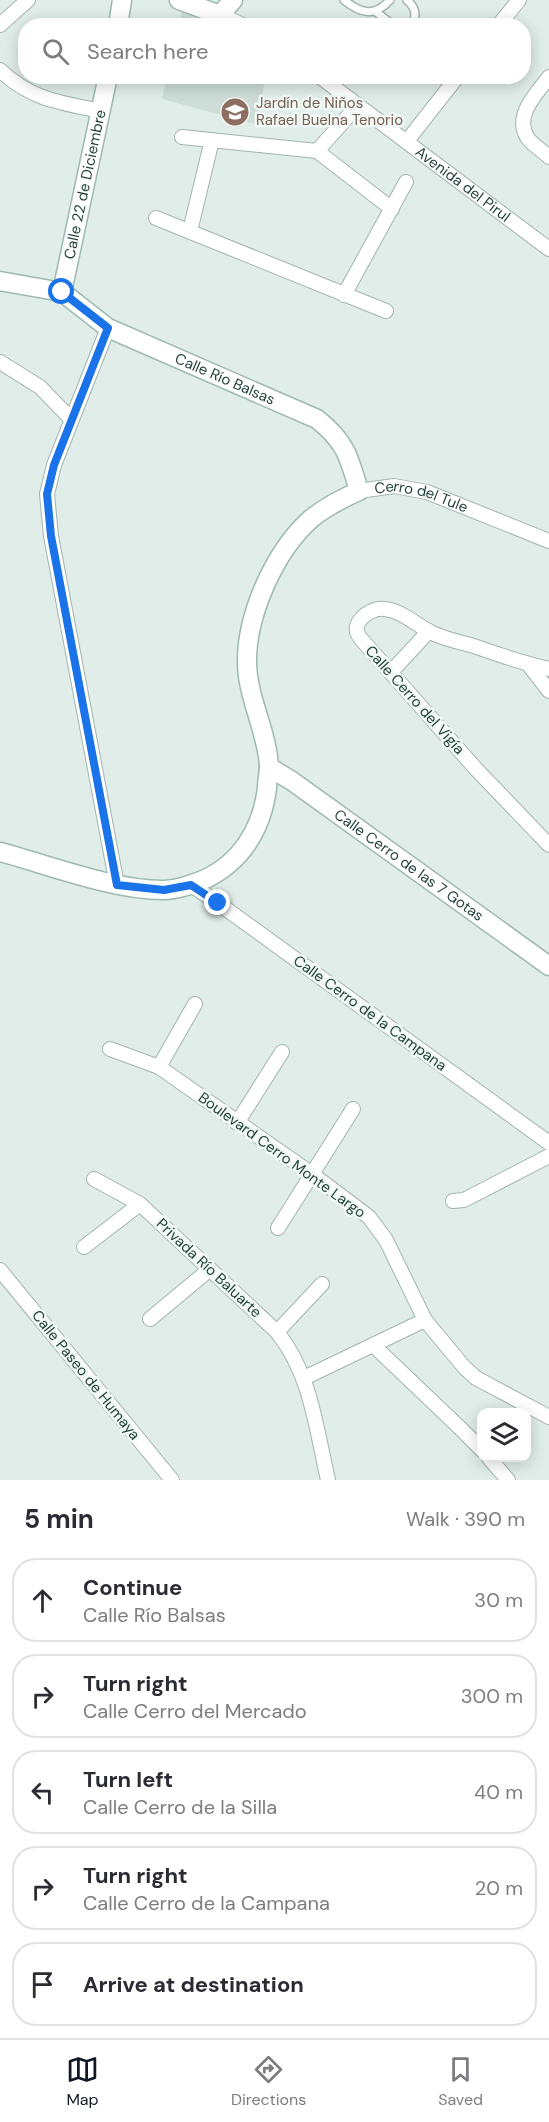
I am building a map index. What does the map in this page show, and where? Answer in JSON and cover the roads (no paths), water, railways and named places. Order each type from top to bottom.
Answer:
[{"type":"street","points":[[0,25],[28,0]]},
{"type":"street","points":[[119,18],[122,0]]},
{"type":"street","points":[[179,0],[227,18]]},
{"type":"street","points":[[220,15],[233,0]]},
{"type":"street","points":[[504,18],[519,0]]},
{"type":"street","points":[[0,70],[18,84]]},
{"type":"street","points":[[549,78],[526,107],[524,117],[527,137],[549,157]]},
{"type":"street","points":[[18,84],[30,93],[47,100],[101,111]]},
{"type":"street","name":"Calle 22 de Diciembre","points":[[62,292],[106,84]]},
{"type":"street","name":"Avenida del Pirul","points":[[330,84],[549,249]]},
{"type":"street","points":[[407,141],[452,84]]},
{"type":"street","points":[[317,151],[358,105]]},
{"type":"street","points":[[182,137],[317,151],[392,209]]},
{"type":"street","points":[[190,231],[212,140]]},
{"type":"street","points":[[344,295],[406,182]]},
{"type":"street","points":[[156,218],[386,312]]},
{"type":"street","points":[[0,281],[62,292]]},
{"type":"street","name":"Calle Río Balsas","points":[[62,292],[108,328],[317,419],[333,432],[348,453],[359,491]]},
{"type":"street","points":[[108,328],[54,465],[47,494],[51,536],[117,885]]},
{"type":"street","points":[[0,362],[40,387],[71,419]]},
{"type":"street","name":"Cerro del Tule","points":[[0,852],[117,885],[164,890],[191,885],[212,876],[229,864],[252,838],[264,808],[269,767],[266,746],[254,707],[247,665],[249,630],[262,591],[287,548],[311,519],[337,501],[359,491],[394,486],[427,492],[549,541]]},
{"type":"street","name":"Calle Cerro del Vigía","points":[[549,669],[429,631],[413,620],[384,608],[364,615],[358,624],[357,631],[362,640],[476,769],[549,845]]},
{"type":"street","points":[[391,672],[429,631]]},
{"type":"street","points":[[528,664],[549,691]]},
{"type":"street","name":"Calle Cerro de las 7 Gotas","points":[[269,767],[292,781],[549,966]]},
{"type":"street","name":"Calle Cerro de la Campana","points":[[191,885],[549,1143]]},
{"type":"street","points":[[159,1067],[195,1004]]},
{"type":"street","name":"Boulevard Cerro Monte Largo","points":[[110,1048],[159,1067],[312,1174],[369,1218],[380,1229],[425,1320],[464,1367],[476,1378],[549,1417]]},
{"type":"street","points":[[237,1123],[282,1052]]},
{"type":"street","points":[[278,1228],[352,1109]]},
{"type":"street","points":[[453,1201],[464,1200],[549,1156]]},
{"type":"street","name":"Privada Río Baluarte","points":[[94,1179],[140,1204],[284,1341],[304,1378],[328,1480]]},
{"type":"street","points":[[84,1246],[140,1204]]},
{"type":"street","points":[[150,1319],[210,1269]]},
{"type":"street","name":"Calle Paseo de Humaya","points":[[0,1270],[172,1480]]},
{"type":"street","points":[[277,1332],[322,1284]]},
{"type":"street","points":[[304,1378],[425,1320]]},
{"type":"street","points":[[373,1345],[477,1445]]},
{"type":"street","points":[[492,1462],[508,1480]]},
{"type":"lane","points":[[344,0],[365,12],[383,8],[390,0]]},
{"type":"lane","points":[[407,0],[416,13],[414,18]]},
{"type":"lane","points":[[375,11],[384,18]]},
{"type":"place","name":"Jardín de Niños Rafael Buelna Tenorio","points":[[235,112]]}]
